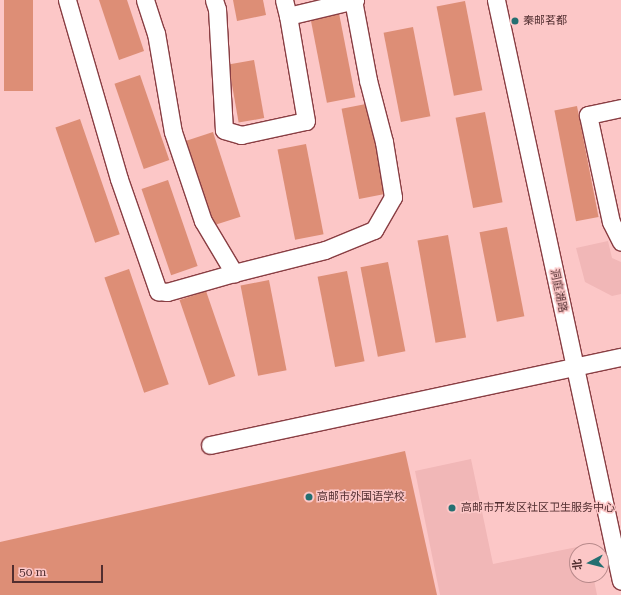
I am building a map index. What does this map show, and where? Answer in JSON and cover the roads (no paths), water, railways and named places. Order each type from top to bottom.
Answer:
[{"type":"street","points":[[67,0],[119,179],[158,291],[167,292],[325,250],[374,230],[393,197],[384,142],[368,80],[354,0],[286,8],[306,122],[241,135],[224,130],[217,9],[214,0]]},
{"type":"street","points":[[145,0],[156,33],[173,132],[203,221],[234,273]]},
{"type":"street","name":"洞庭湖路","points":[[496,0],[621,581]]},
{"type":"street","points":[[621,108],[588,115],[611,222],[621,242]]},
{"type":"street","points":[[210,444],[621,357]]},
{"type":"place","name":"秦邮茗都","points":[[515,21]]},
{"type":"place","name":"高邮市外国语学校","points":[[309,497]]},
{"type":"place","name":"高邮市开发区社区卫生服务中心","points":[[452,508]]}]
